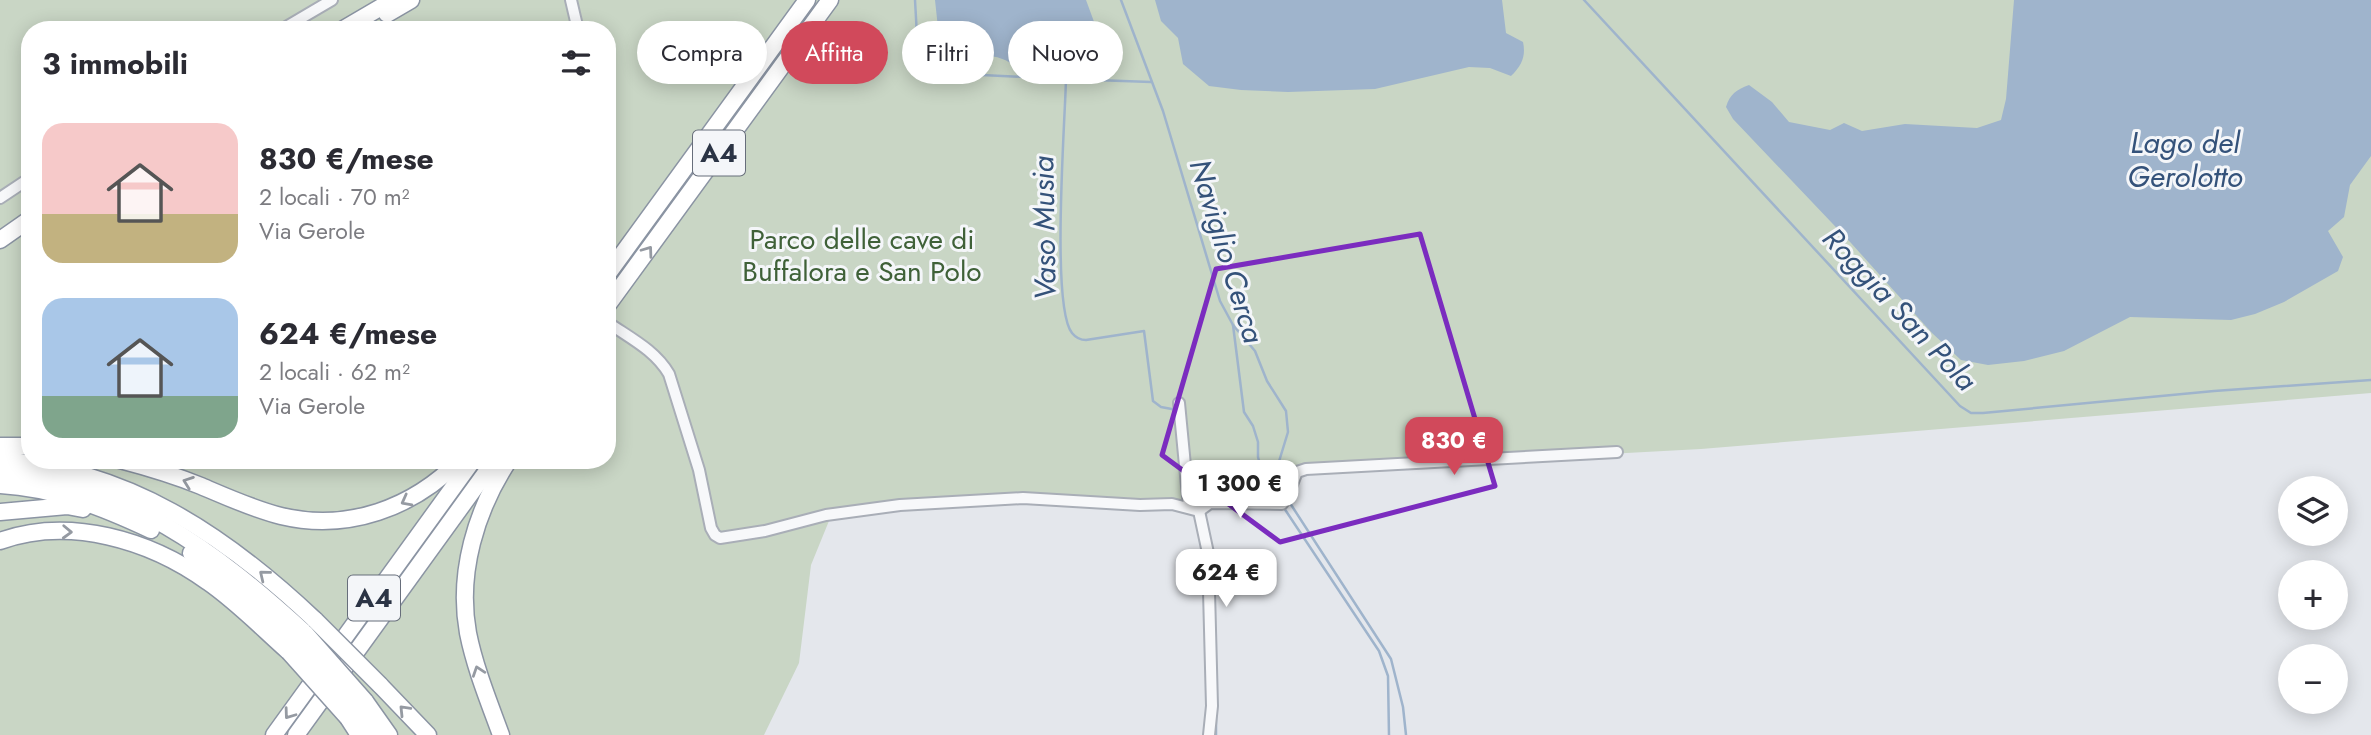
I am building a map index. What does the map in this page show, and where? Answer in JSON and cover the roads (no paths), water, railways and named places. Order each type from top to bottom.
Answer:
[{"type":"highway","points":[[357,21],[393,0]]},
{"type":"highway","points":[[375,21],[411,0]]},
{"type":"highway","name":"A4","points":[[616,263],[807,0]]},
{"type":"highway","name":"A4","points":[[616,294],[830,0]]},
{"type":"highway","points":[[0,240],[21,225]]},
{"type":"highway","points":[[0,252],[21,237]]},
{"type":"highway","points":[[0,446],[21,446]]},
{"type":"highway","points":[[0,460],[21,461]]},
{"type":"highway","points":[[64,469],[103,480],[204,529],[279,586],[301,637],[356,709],[389,735]]},
{"type":"highway","points":[[152,469],[262,510],[282,516],[320,520],[352,519],[393,508],[433,485],[450,469]]},
{"type":"highway","name":"A4","points":[[274,735],[466,469]]},
{"type":"highway","name":"A4","points":[[296,735],[488,469]]},
{"type":"highway","points":[[501,735],[474,659],[468,632],[466,582],[474,533],[485,504],[504,469]]},
{"type":"highway","points":[[0,473],[60,481],[99,495],[157,521],[226,564],[301,637],[374,735]]},
{"type":"highway","points":[[0,485],[66,495],[123,517],[186,550],[301,637]]},
{"type":"highway","points":[[0,512],[67,506],[123,517]]},
{"type":"highway","points":[[0,541],[42,532],[64,531],[117,538],[145,548],[184,566],[380,684],[428,735]]},
{"type":"highway","points":[[356,709],[359,735]]},
{"type":"street","points":[[296,21],[332,0]]},
{"type":"street","points":[[570,0],[576,21]]},
{"type":"street","points":[[0,198],[21,184]]},
{"type":"street","points":[[616,328],[651,352],[669,374],[699,470],[711,528],[715,536],[727,538],[826,515],[900,505],[1023,498],[1140,505],[1172,504],[1194,509],[1210,503],[1273,505],[1282,504],[1297,472],[1306,469],[1617,452]]},
{"type":"street","points":[[1179,403],[1194,509],[1209,553],[1212,706],[1209,735]]},
{"type":"water","points":[[935,0],[1086,0],[1094,21],[1008,21],[1008,62],[994,57],[994,21],[937,21]]},
{"type":"water","points":[[1155,0],[1502,0],[1506,33],[1523,42],[1524,52],[1520,64],[1511,76],[1490,68],[1469,67],[1375,89],[1288,92],[1209,86],[1183,64],[1178,38],[1161,21]]},
{"type":"water","name":"Lago del Gerolotto","points":[[2014,0],[2371,0],[2371,156],[2350,185],[2344,217],[2328,231],[2343,257],[2338,271],[2284,302],[2231,320],[2130,317],[2064,351],[2024,361],[1988,365],[1961,360],[1932,333],[1733,119],[1726,107],[1734,93],[1749,85],[1772,102],[1789,122],[1830,130],[1844,123],[1862,131],[1905,124],[1977,128],[2001,120],[2006,99]]},
{"type":"waterway","name":"Vaso Musia","points":[[915,0],[919,72],[1066,79],[1061,253],[1066,316],[1072,333],[1082,340],[1144,331],[1153,401],[1161,407],[1177,410]]},
{"type":"waterway","name":"Naviglio Cerca","points":[[1121,0],[1163,111],[1220,301],[1233,325],[1244,412],[1253,426],[1258,442],[1258,457],[1265,482],[1278,500]]},
{"type":"waterway","name":"Roggia San Pola","points":[[1584,0],[1960,406],[1971,413],[2371,380]]},
{"type":"waterway","name":"Vaso Musia","points":[[1123,81],[1151,82]]},
{"type":"waterway","points":[[1233,325],[1255,351],[1267,381],[1286,411],[1288,432],[1277,468],[1278,479],[1285,494]]},
{"type":"waterway","points":[[1288,500],[1391,659],[1403,707],[1406,735]]},
{"type":"waterway","name":"Naviglio Cerca","points":[[1284,508],[1379,651],[1388,676],[1389,735]]},
{"type":"waterway","name":"Vaso Musia","points":[[1216,715],[1216,735]]},
{"type":"park label","name":"Parco delle cave di Buffalora e San Polo","points":[[862,255]]}]
